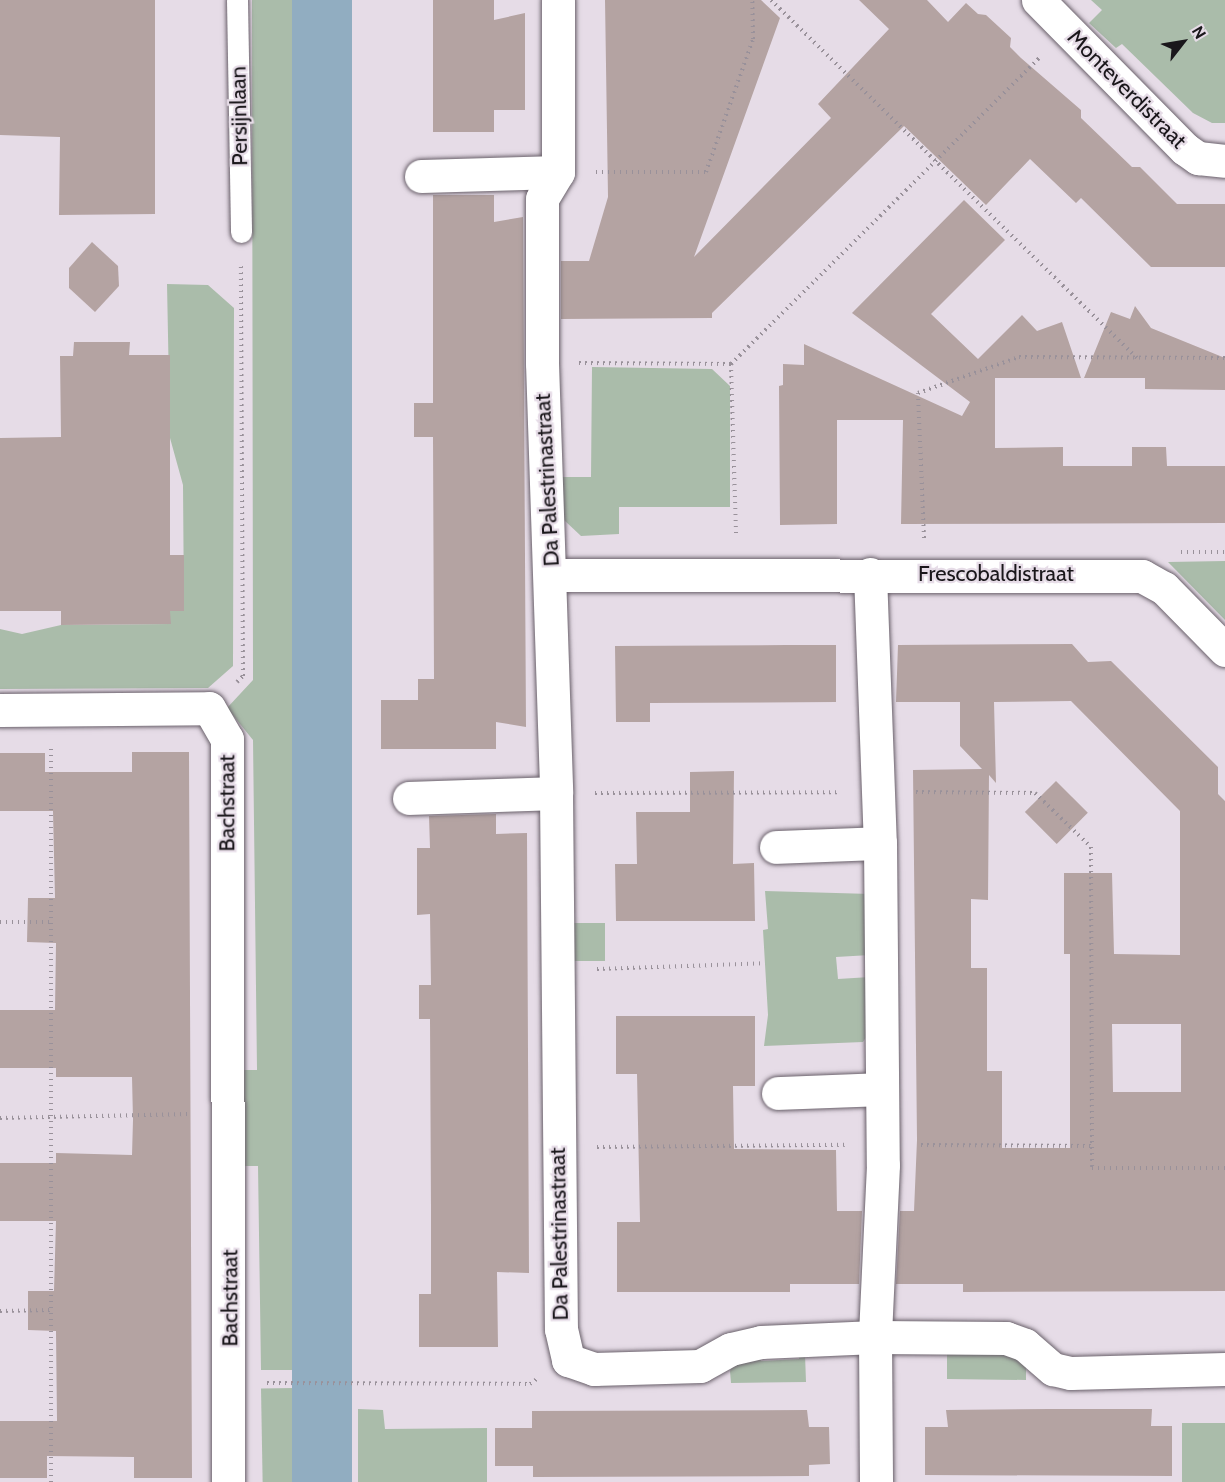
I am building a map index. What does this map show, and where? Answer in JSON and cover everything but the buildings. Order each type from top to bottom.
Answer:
[{"type":"street","points":[[421,176],[558,172],[558,0]]},
{"type":"street","name":"Monteverdistraat","points":[[1038,0],[1185,149],[1198,158],[1225,161]]},
{"type":"street","name":"Da Palestrinastraat","points":[[558,172],[542,199],[542,363],[551,575],[561,1329],[567,1360]]},
{"type":"street","points":[[870,574],[880,843],[880,1145],[875,1337],[876,1482]]},
{"type":"street","name":"Frescobaldistraat","points":[[551,575],[1142,576],[1164,588],[1225,650]]},
{"type":"street","points":[[0,711],[209,708]]},
{"type":"street","name":"Bachstraat","points":[[209,708],[227,739],[228,1482]]},
{"type":"street","points":[[409,798],[555,793]]},
{"type":"street","points":[[776,847],[880,843]]},
{"type":"street","points":[[778,1093],[880,1089]]},
{"type":"street","points":[[567,1360],[594,1369],[700,1366],[730,1349],[761,1342],[875,1337],[1006,1338],[1024,1345],[1053,1369],[1071,1373],[1225,1369]]},
{"type":"lane","name":"Persijnlaan","points":[[237,0],[241,232]]},
{"type":"path","points":[[558,172],[706,172],[753,39],[752,0]]},
{"type":"path","points":[[771,0],[934,164],[1137,358]]},
{"type":"path","points":[[542,363],[731,364],[1066,30]]},
{"type":"path","points":[[209,708],[243,676],[241,232]]},
{"type":"path","points":[[926,574],[918,393],[1019,357],[1225,358]]},
{"type":"path","points":[[731,364],[737,574]]},
{"type":"path","points":[[51,710],[49,1118],[51,1482]]},
{"type":"path","points":[[555,793],[1035,793],[1091,847],[1092,1168],[1225,1168]]},
{"type":"path","points":[[0,922],[51,922]]},
{"type":"path","points":[[557,970],[765,963]]},
{"type":"path","points":[[0,1118],[229,1113]]},
{"type":"path","points":[[557,1147],[1092,1146]]},
{"type":"path","points":[[0,1311],[50,1310]]},
{"type":"path","points":[[280,1383],[530,1384],[567,1360]]},
{"type":"green space","points":[[252,0],[292,0],[301,1370],[261,1370],[258,1166],[242,1166],[242,1070],[257,1070],[253,740],[227,708],[253,680]]},
{"type":"green space","points":[[1091,0],[1225,0],[1225,123],[1212,123],[1193,113],[1122,44],[1116,48],[1089,23],[1102,10]]},
{"type":"green space","points":[[167,284],[208,285],[234,308],[233,666],[208,688],[0,689],[0,629],[22,634],[61,625],[170,624],[170,611],[184,611],[183,485],[170,438]]},
{"type":"green space","points":[[592,367],[712,369],[730,386],[730,507],[619,507],[619,534],[581,536],[564,520],[561,477],[591,477]]},
{"type":"green space","points":[[1225,561],[1225,620],[1168,562]]},
{"type":"green space","points":[[765,891],[871,894],[870,955],[836,957],[838,979],[870,977],[870,1031],[863,1042],[764,1046],[768,1015],[763,930],[768,929]]},
{"type":"green space","points":[[573,923],[605,923],[605,961],[573,961]]},
{"type":"green space","points":[[760,1353],[761,1361],[799,1359],[799,1354],[805,1354],[806,1382],[731,1383],[730,1371],[734,1362]]},
{"type":"green space","points":[[947,1353],[1015,1354],[1026,1366],[1026,1380],[947,1379]]},
{"type":"green space","points":[[294,1388],[296,1482],[263,1482],[261,1389]]},
{"type":"green space","points":[[358,1409],[383,1410],[385,1429],[487,1428],[487,1482],[358,1482]]},
{"type":"green space","points":[[1182,1423],[1225,1423],[1225,1482],[1182,1482]]},
{"type":"water","points":[[292,0],[352,0],[352,1482],[292,1482]]}]
